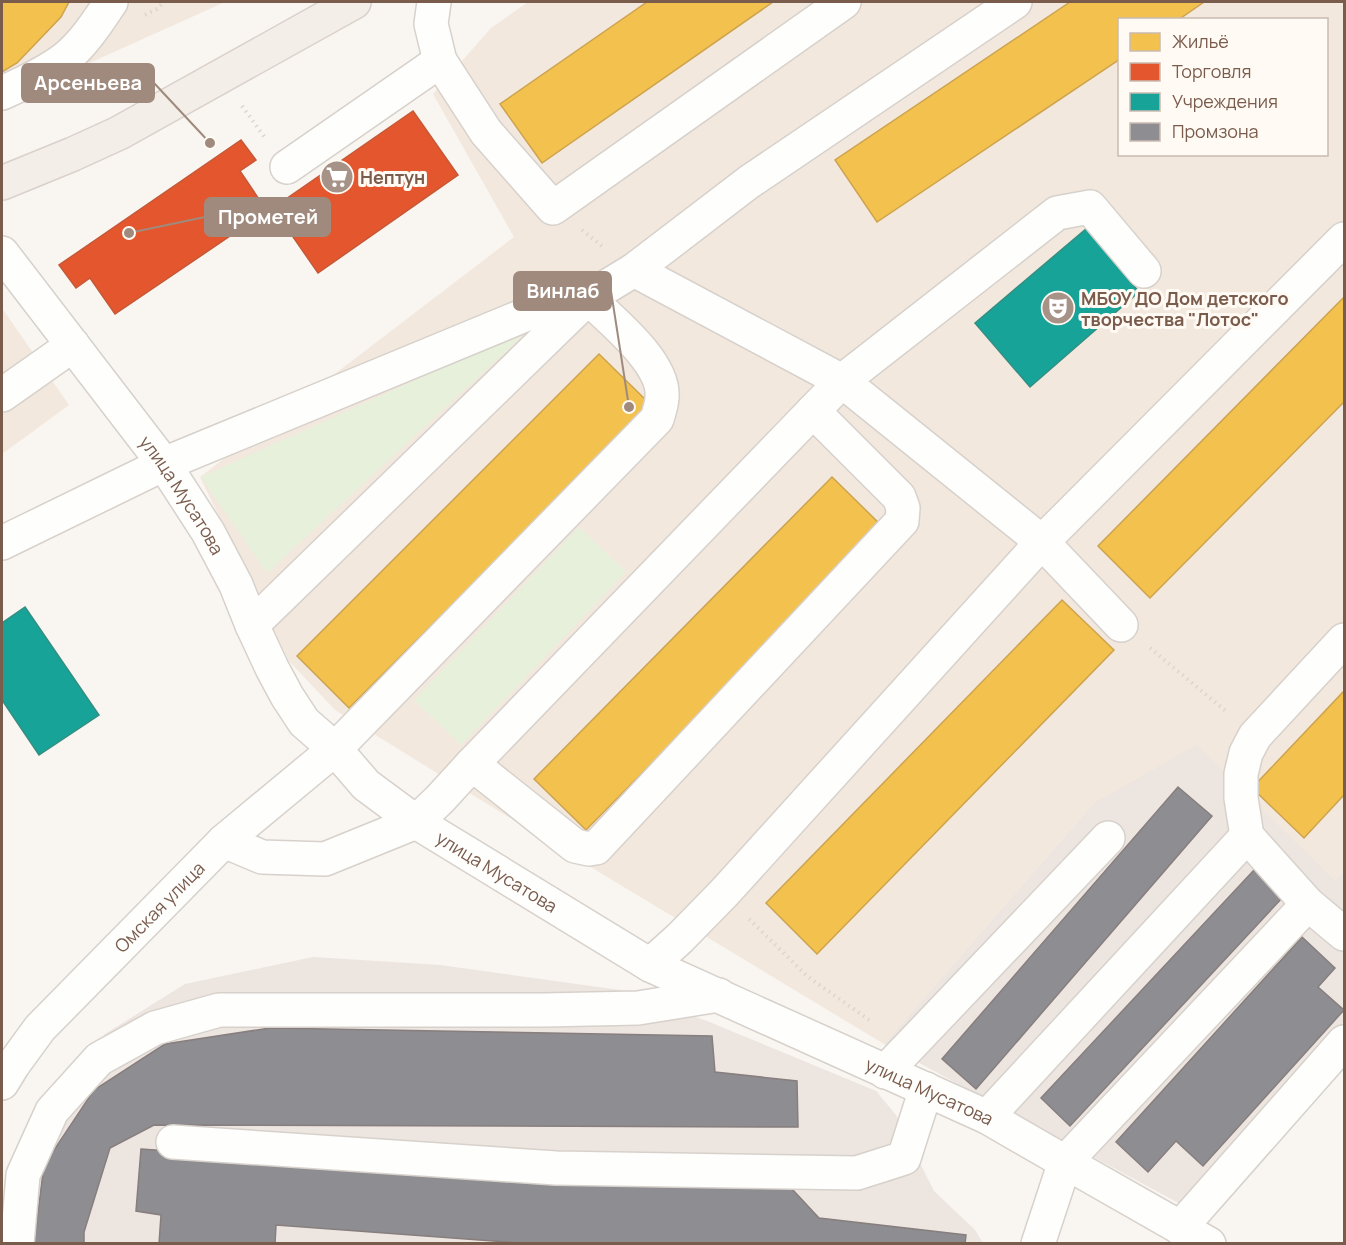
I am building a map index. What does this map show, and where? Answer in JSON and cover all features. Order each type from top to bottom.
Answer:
[{"type":"main road","points":[[2,183],[119,133],[354,2]]},
{"type":"street","points":[[2,93],[31,79],[67,57],[92,30],[111,2]]},
{"type":"street","points":[[434,2],[431,24],[440,62],[486,132],[553,208],[844,2]]},
{"type":"street","points":[[252,625],[588,298],[634,270],[749,182],[1015,2]]},
{"type":"street","points":[[287,167],[440,62]]},
{"type":"street","points":[[224,841],[262,857],[325,859],[416,822],[843,381],[1057,213],[1090,207],[1144,271]]},
{"type":"street","points":[[650,965],[681,938],[724,893],[1042,542],[1344,239]]},
{"type":"street","name":"улица Мусатова","points":[[2,253],[164,464],[208,532],[236,585],[252,625],[282,687],[304,722],[335,749],[366,785],[416,822],[650,965],[987,1116],[1209,1244]]},
{"type":"street","points":[[634,270],[843,381],[1042,542],[1121,625]]},
{"type":"street","points":[[2,543],[164,464],[634,270]]},
{"type":"street","name":"Омская улица","points":[[2,1083],[40,1029],[224,841],[335,749],[657,419],[663,395],[658,373],[645,353],[588,298]]},
{"type":"street","points":[[2,396],[73,345]]},
{"type":"street","points":[[472,764],[575,846],[596,848],[902,521],[903,508],[899,497],[813,411]]},
{"type":"street","points":[[1344,640],[1256,736],[1246,753],[1241,774],[1241,798],[1247,836],[1308,904],[1344,934]]},
{"type":"street","points":[[987,1116],[1247,836]]},
{"type":"street","points":[[885,1072],[1108,838]]},
{"type":"street","points":[[1038,1244],[1065,1162],[1308,904]]},
{"type":"street","points":[[17,1244],[23,1175],[52,1111],[99,1059],[155,1028],[219,1010],[638,1008],[718,994]]},
{"type":"street","points":[[1180,1228],[1344,1042]]},
{"type":"street","points":[[173,1142],[556,1168],[857,1173],[904,1158],[926,1089]]},
{"type":"path","points":[[220,77],[287,167]]},
{"type":"path","points":[[553,208],[634,270]]},
{"type":"path","points":[[1121,625],[1256,736]]},
{"type":"path","points":[[759,929],[807,976],[908,1048]]},
{"type":"shaded area","points":[[2,2],[225,2],[56,78],[2,96]]},
{"type":"shaded area","points":[[528,2],[1344,2],[1344,871],[1335,882],[1094,803],[884,1044],[335,710],[289,661],[200,477],[514,237],[433,94],[491,28]]},
{"type":"shaded area","points":[[2,308],[69,405],[2,454]]},
{"type":"shaded area","points":[[1197,745],[1335,881],[1344,871],[1344,1066],[1208,1219],[884,1044],[1094,803]]},
{"type":"shaded area","points":[[313,957],[440,965],[620,990],[707,1021],[876,1091],[896,1115],[934,1191],[975,1230],[983,1243],[9,1244],[41,1109],[105,1034],[185,984]]},
{"type":"green space","points":[[531,328],[267,573],[201,477]]},
{"type":"green space","points":[[579,527],[626,572],[461,745],[414,700]]},
{"type":"building: Жильё","points":[[2,2],[69,2],[61,17],[17,63],[2,72]]},
{"type":"building: Жильё","points":[[647,2],[773,2],[542,163],[500,104]]},
{"type":"building: Жильё","points":[[1070,2],[1204,2],[1181,18],[1118,18],[1118,60],[877,222],[835,160]]},
{"type":"building: Жильё","points":[[1344,297],[1344,402],[1150,598],[1098,546]]},
{"type":"building: Жильё","points":[[599,354],[651,405],[349,708],[297,656]]},
{"type":"building: Жильё","points":[[832,477],[884,528],[586,830],[534,779]]},
{"type":"building: Жильё","points":[[1062,600],[1114,650],[817,954],[766,903]]},
{"type":"building: Жильё","points":[[1344,691],[1344,795],[1304,838],[1252,788]]},
{"type":"building: Торговля","points":[[413,111],[458,175],[318,273],[273,208]]},
{"type":"building: Торговля","points":[[241,140],[256,160],[240,171],[267,211],[115,314],[90,278],[76,288],[59,265]]},
{"type":"building: Учреждения","name":"МБОУ ДО Дом детского творчества \"Лотос\"","points":[[1087,228],[1139,292],[1030,387],[975,323]]},
{"type":"building: Учреждения","points":[[25,607],[99,715],[39,755],[2,700],[2,623]]},
{"type":"building: Промзона","points":[[1178,787],[1212,816],[976,1089],[942,1059]]},
{"type":"building: Промзона","points":[[1254,870],[1283,897],[1070,1126],[1041,1098]]},
{"type":"building: Промзона","points":[[1302,937],[1335,968],[1318,987],[1344,1010],[1203,1166],[1176,1141],[1148,1172],[1116,1142]]},
{"type":"building: Промзона","points":[[270,1028],[712,1036],[715,1072],[797,1081],[798,1127],[154,1125],[110,1148],[84,1232],[84,1244],[34,1244],[44,1165],[94,1090],[165,1044]]},
{"type":"building: Промзона","points":[[141,1149],[485,1173],[792,1189],[819,1218],[966,1235],[965,1244],[533,1244],[276,1225],[275,1244],[159,1244],[161,1215],[136,1211]]},
{"type":"place","name":"Арсеньева","points":[[210,143]]},
{"type":"place","name":"Нептун","points":[[337,177]]},
{"type":"place","name":"Прометей","points":[[129,233]]},
{"type":"place","name":"МБОУ ДО Дом детского творчества \"Лотос\"","points":[[1058,308]]},
{"type":"place","name":"Винлаб","points":[[629,407]]}]
